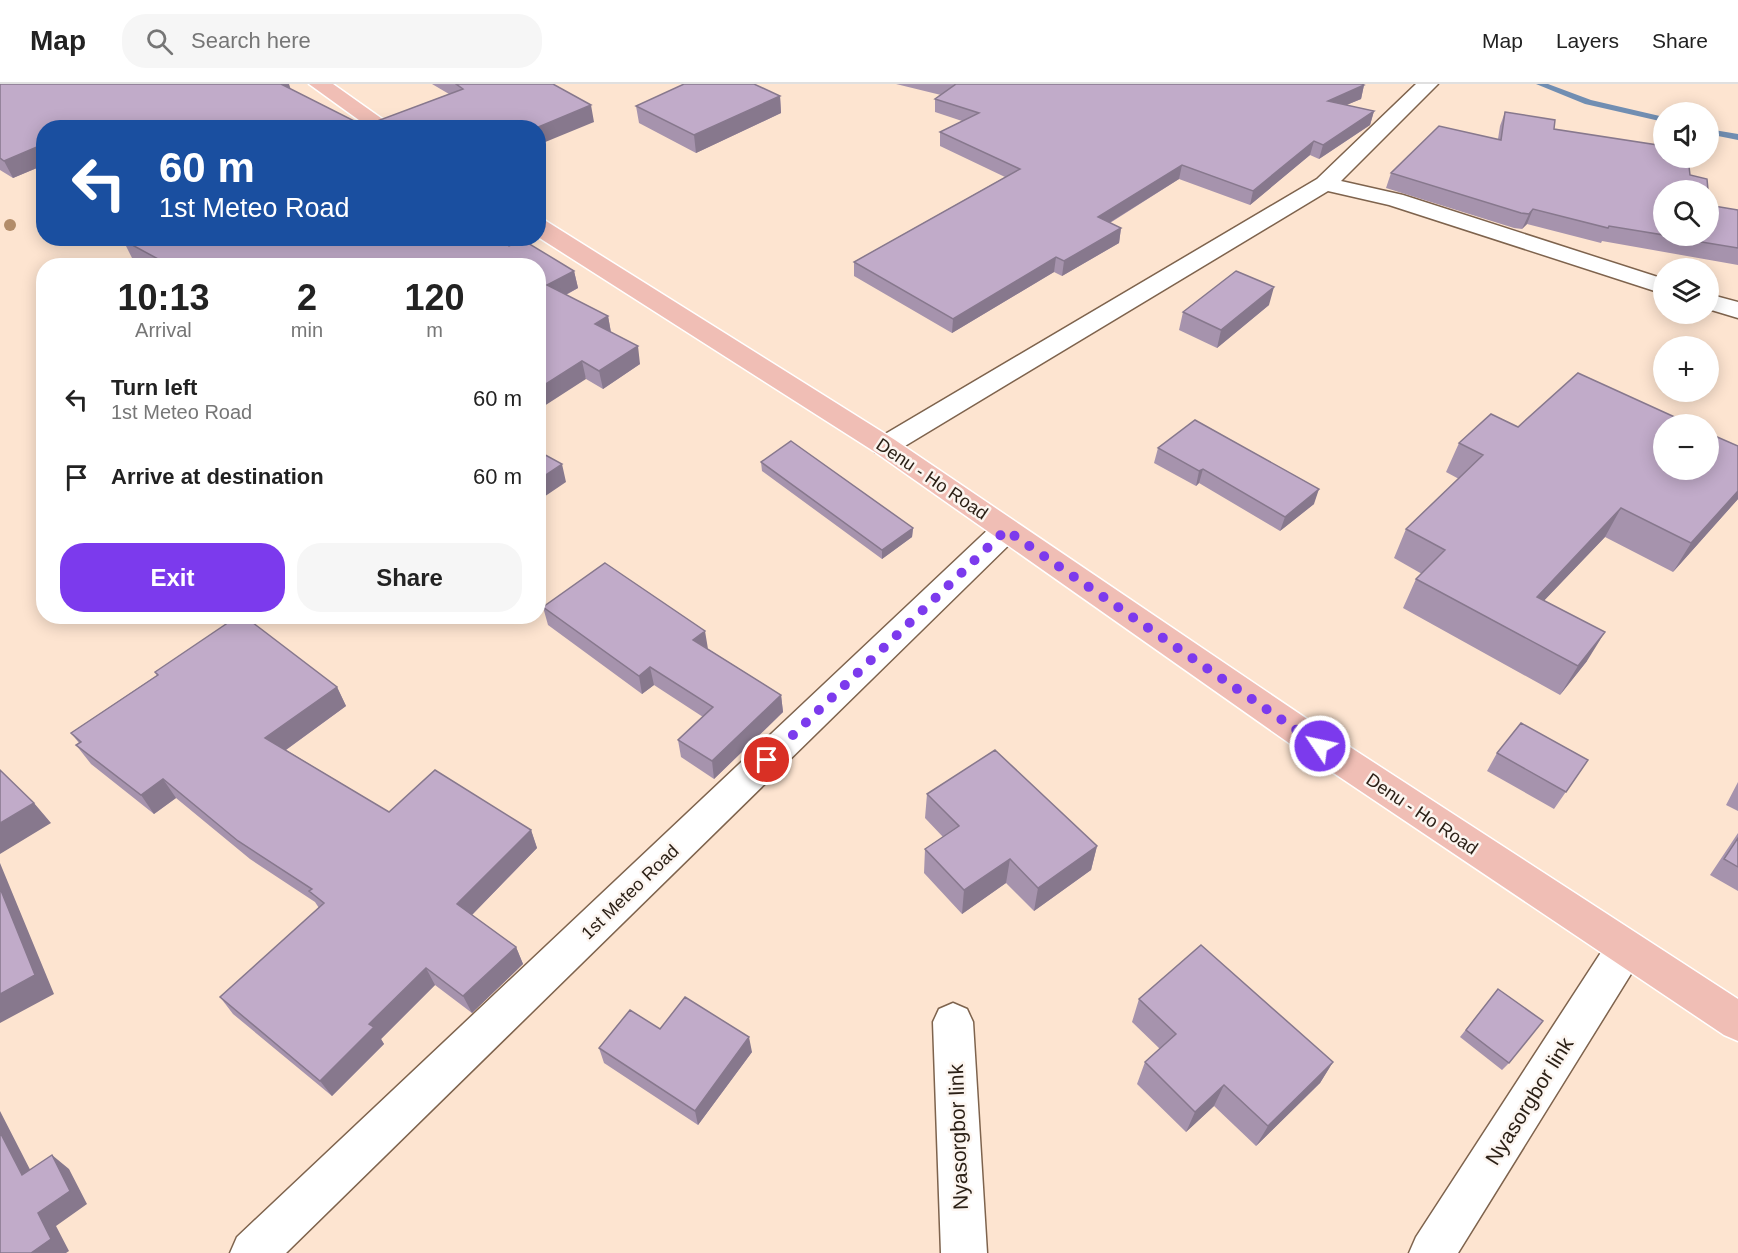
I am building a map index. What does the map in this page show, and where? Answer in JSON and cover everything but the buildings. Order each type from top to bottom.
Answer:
[{"type":"main road","points":[[319,84],[373,120]]},
{"type":"main road","name":"Denu - Ho Road","points":[[546,231],[885,447],[1301,734],[1738,1022]]},
{"type":"street","points":[[885,447],[1325,184],[1428,84]]},
{"type":"street","points":[[1325,184],[1395,201],[1653,283]]},
{"type":"street","points":[[1719,304],[1738,310]]},
{"type":"street","name":"1st Meteo Road","points":[[253,1253],[1006,530]]},
{"type":"street","name":"Nyasorgbor link","points":[[1432,1253],[1625,948]]},
{"type":"street","name":"Nyasorgbor link","points":[[953,1022],[964,1253]]},
{"type":"waterway","points":[[1540,84],[1588,102],[1653,117]]},
{"type":"waterway","points":[[1719,133],[1738,137]]},
{"type":"route","points":[[767,760],[1006,530],[1320,746]]}]
